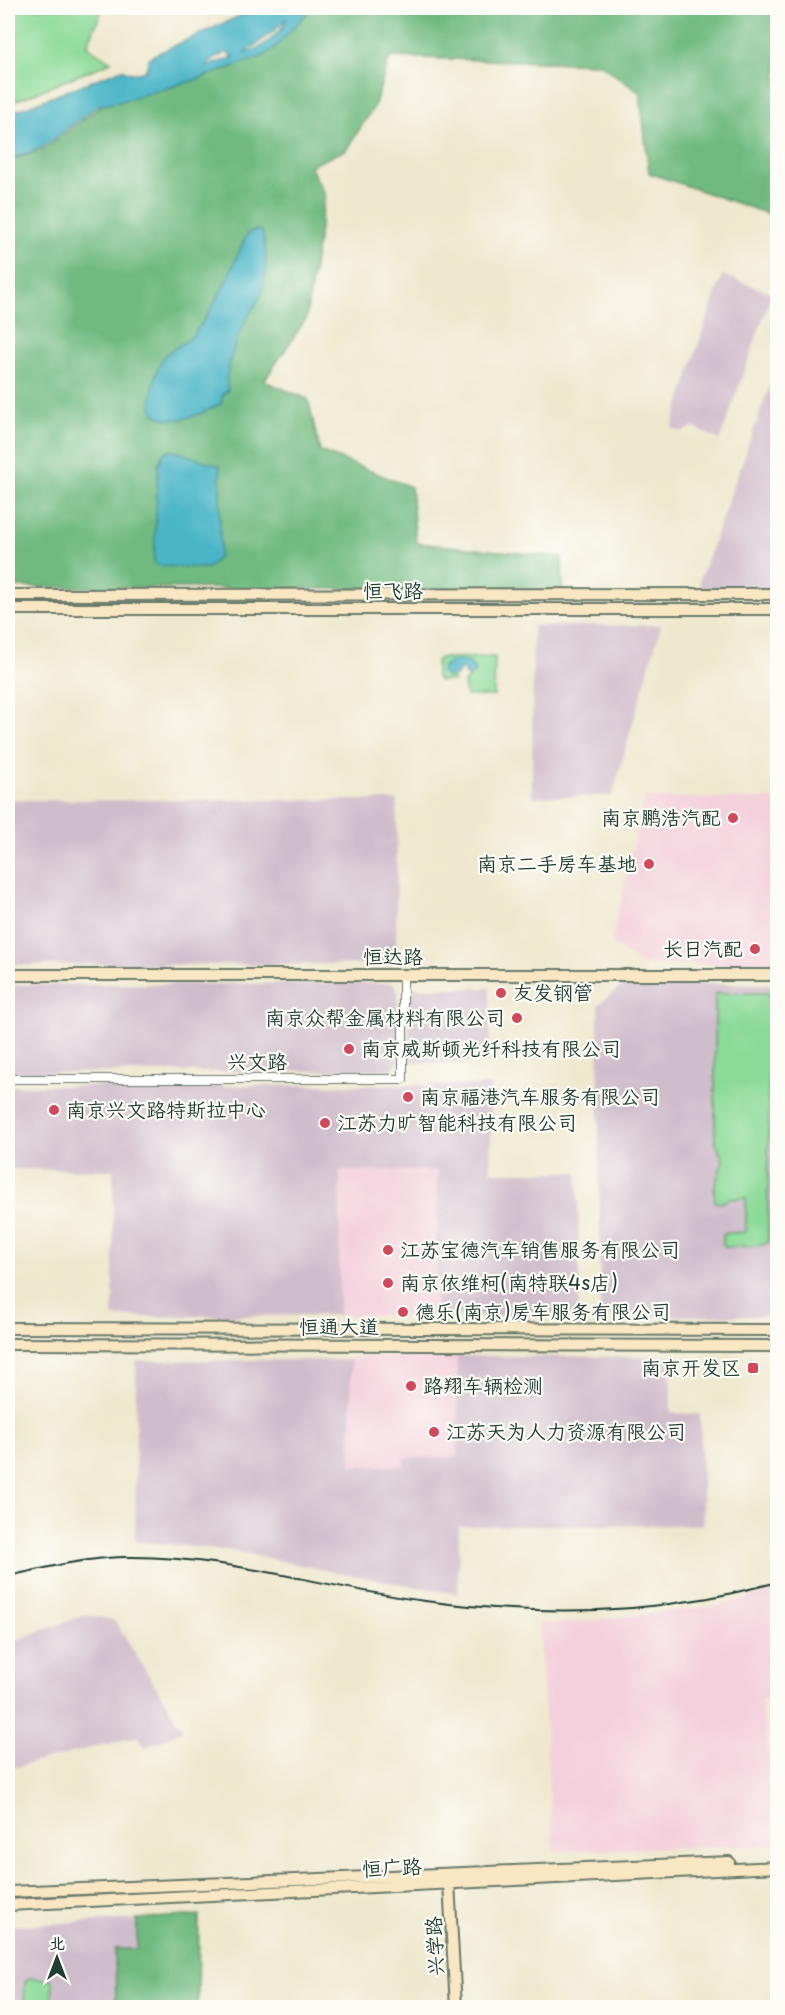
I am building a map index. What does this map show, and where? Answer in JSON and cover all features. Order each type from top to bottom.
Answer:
[{"type":"main road","name":"恒飞路","points":[[8,595],[777,594]]},
{"type":"main road","name":"恒飞路","points":[[8,609],[777,609]]},
{"type":"main road","name":"恒达路","points":[[8,975],[777,975]]},
{"type":"main road","name":"恒通大道","points":[[8,1328],[777,1330]]},
{"type":"main road","name":"恒通大道","points":[[8,1344],[777,1346]]},
{"type":"main road","name":"恒广路","points":[[8,1892],[777,1860]]},
{"type":"main road","name":"恒广路","points":[[8,1905],[777,1867]]},
{"type":"main road","name":"兴学路","points":[[449,1883],[456,2007]]},
{"type":"street","name":"兴文路","points":[[8,1079],[403,1079],[403,975]]},
{"type":"shaded area","points":[[722,275],[772,293],[720,440],[693,427],[682,432],[672,428]]},
{"type":"shaded area","points":[[777,366],[777,590],[707,590],[700,588],[700,579]]},
{"type":"shaded area","points":[[661,625],[612,796],[532,797],[533,626]]},
{"type":"shaded area","points":[[644,798],[777,799],[777,963],[643,965],[611,943]]},
{"type":"shaded area","points":[[8,800],[397,800],[396,964],[8,965]]},
{"type":"shaded area","points":[[393,983],[398,990],[398,1062],[391,1070],[8,1073],[8,985]]},
{"type":"shaded area","points":[[624,984],[777,984],[777,1316],[600,1316],[598,1005]]},
{"type":"shaded area","points":[[412,988],[490,988],[490,1063],[409,1063],[409,995]]},
{"type":"shaded area","points":[[491,1085],[491,1172],[578,1172],[579,1306],[574,1316],[436,1316],[437,1170],[340,1171],[339,1315],[113,1317],[113,1170],[8,1169],[8,1086]]},
{"type":"shaded area","name":"江苏宝德汽车销售服务有限公司","points":[[340,1170],[437,1170],[436,1316],[339,1315]]},
{"type":"shaded area","points":[[457,1356],[458,1457],[405,1458],[404,1466],[351,1466],[351,1357]]},
{"type":"shaded area","points":[[457,1356],[670,1357],[671,1413],[700,1414],[703,1525],[459,1526],[458,1594],[339,1573],[234,1551],[135,1541],[136,1361],[351,1360],[351,1466],[404,1466],[404,1458],[458,1457]]},
{"type":"shaded area","points":[[777,1589],[777,1697],[760,1700],[777,1801],[777,1845],[553,1851],[539,1623],[572,1623],[724,1605]]},
{"type":"shaded area","points":[[84,1615],[114,1620],[183,1730],[145,1748],[139,1736],[8,1769],[8,1643]]},
{"type":"shaded area","points":[[137,1919],[138,1949],[115,1950],[116,2007],[8,2008],[8,1926]]},
{"type":"green space","points":[[8,8],[103,8],[87,46],[111,62],[8,104]]},
{"type":"green space","points":[[309,8],[777,8],[777,217],[649,173],[640,93],[600,64],[390,57],[374,107],[346,150],[310,166],[325,195],[306,319],[264,381],[308,399],[320,451],[411,487],[416,543],[562,557],[563,590],[8,587],[8,161],[43,150],[108,101],[268,50]]},
{"type":"green space","points":[[495,657],[494,696],[466,696],[464,683],[476,670],[465,661],[451,661],[444,666],[454,681],[439,681],[436,677],[436,661],[439,658]]},
{"type":"green space","points":[[715,993],[769,993],[768,1243],[757,1246],[726,1247],[723,1244],[723,1235],[746,1232],[746,1198],[728,1199],[722,1203],[715,1202],[714,1189],[723,1160],[715,1140]]},
{"type":"green space","points":[[199,1915],[198,2007],[116,2007],[115,1949],[137,1949],[137,1919]]},
{"type":"green space","points":[[30,1978],[51,1979],[53,1984],[51,2007],[24,2007],[25,1981]]},
{"type":"water","points":[[257,8],[311,8],[277,46],[264,56],[195,80],[115,103],[99,105],[42,148],[8,160],[8,114],[122,69],[134,73],[142,72],[146,70],[149,58]],"holes":[[[286,19],[284,25],[270,40],[244,54]],[[226,52],[234,57],[207,66],[208,63]]]},
{"type":"water","points":[[257,230],[262,231],[266,253],[264,284],[259,299],[246,320],[235,345],[227,374],[228,391],[223,394],[221,404],[188,418],[162,418],[154,414],[153,386],[162,360],[168,352],[194,334],[217,299],[246,236]]},
{"type":"water","points":[[167,451],[174,451],[220,466],[219,557],[208,568],[158,566],[154,562],[158,466],[163,454]]},
{"type":"water","points":[[451,661],[468,662],[476,670],[472,675],[467,676],[466,671],[461,668],[457,675],[447,678],[441,672],[442,668]]},
{"type":"railway","points":[[8,1576],[94,1559],[162,1558],[238,1567],[425,1601],[529,1610],[634,1608],[721,1596],[778,1582]]},
{"type":"place","name":"南京鹏浩汽配","points":[[733,818]]},
{"type":"place","name":"南京二手房车基地","points":[[649,864]]},
{"type":"place","name":"长日汽配","points":[[755,949]]},
{"type":"place","name":"友发钢管","points":[[501,993]]},
{"type":"place","name":"南京众帮金属材料有限公司","points":[[517,1018]]},
{"type":"place","name":"南京威斯顿光纤科技有限公司","points":[[349,1049]]},
{"type":"place","name":"南京福港汽车服务有限公司","points":[[408,1097]]},
{"type":"place","name":"南京兴文路特斯拉中心","points":[[54,1110]]},
{"type":"place","name":"江苏力旷智能科技有限公司","points":[[325,1123]]},
{"type":"place","name":"江苏宝德汽车销售服务有限公司","points":[[388,1250]]},
{"type":"place","name":"南京依维柯(南特联4s店)","points":[[388,1283]]},
{"type":"place","name":"德乐(南京)房车服务有限公司","points":[[403,1312]]},
{"type":"place","name":"南京开发区","points":[[753,1368]]},
{"type":"place","name":"路翔车辆检测","points":[[411,1386]]},
{"type":"place","name":"江苏天为人力资源有限公司","points":[[434,1432]]}]
